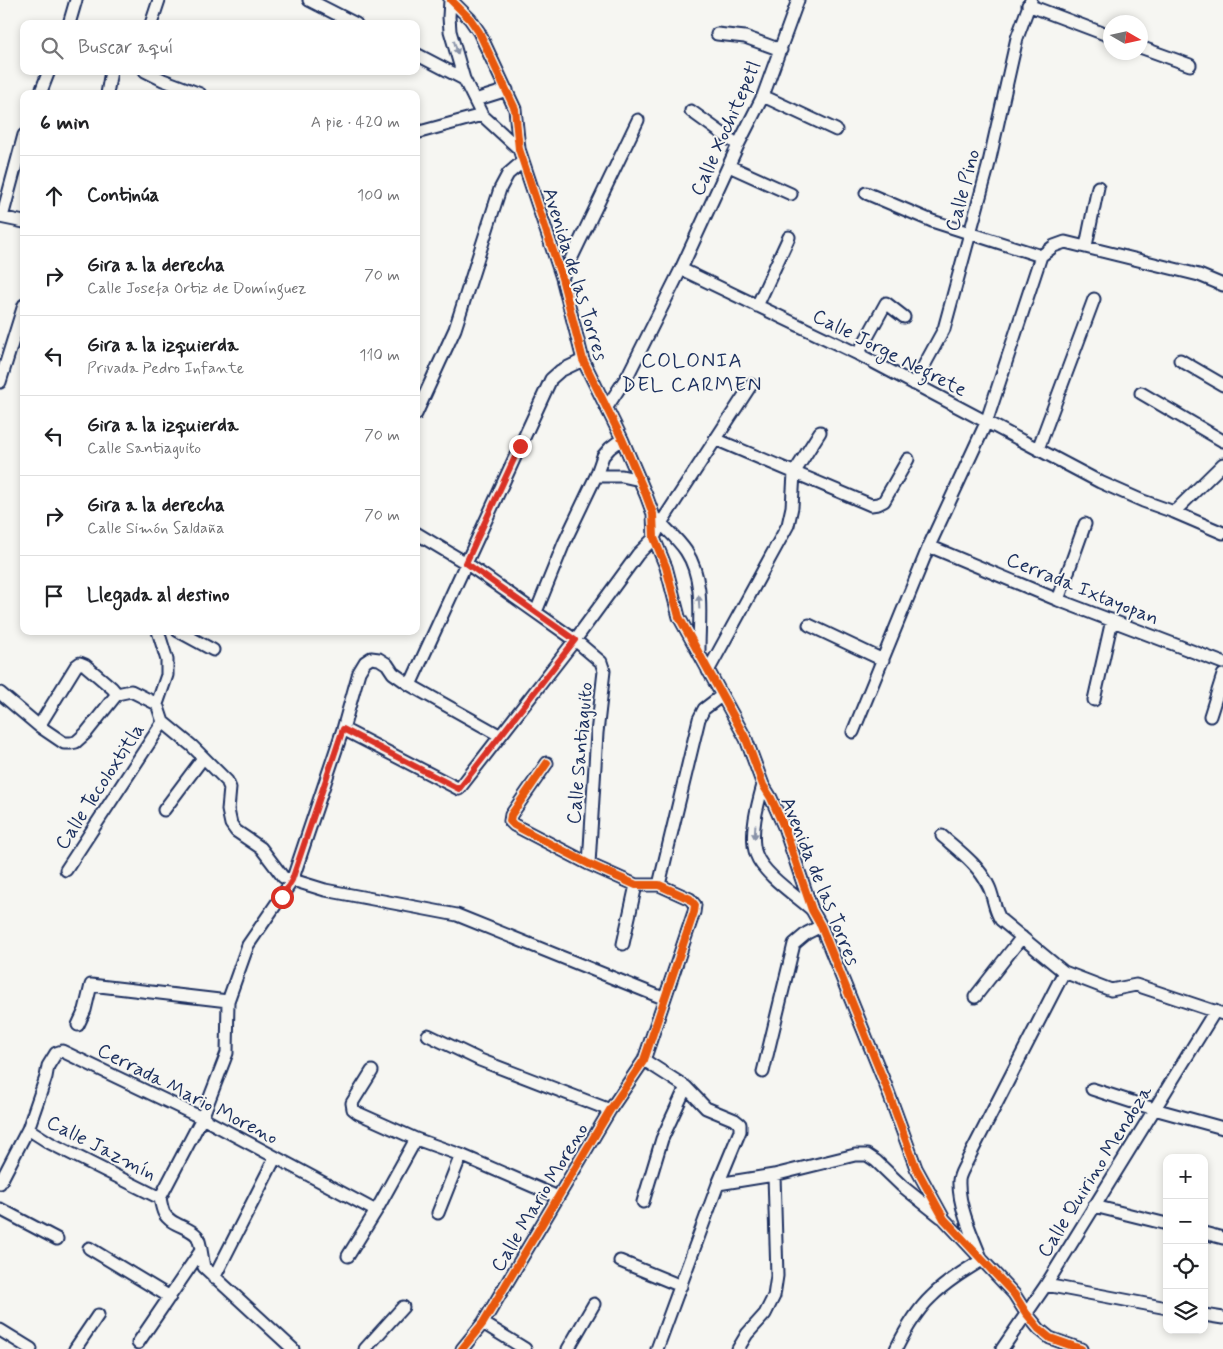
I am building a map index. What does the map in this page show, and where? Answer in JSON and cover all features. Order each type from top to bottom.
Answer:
[{"type":"street","points":[[70,20],[76,0]]},
{"type":"street","points":[[152,20],[159,0]]},
{"type":"street","points":[[309,0],[348,20]]},
{"type":"street","name":"Avenida de las Torres","points":[[450,0],[450,31],[464,79],[482,115],[519,149]]},
{"type":"street","name":"Avenida de las Torres","points":[[450,0],[470,19],[479,32],[515,109],[519,149],[562,278],[583,360],[622,439],[657,518],[686,552],[696,574],[700,602],[698,650]]},
{"type":"street","name":"Calle Xochitepetl","points":[[682,269],[763,96],[798,0]]},
{"type":"street","points":[[1029,3],[1103,33]]},
{"type":"street","name":"Calle Pino","points":[[914,384],[944,329],[988,167],[1017,38],[1029,3]]},
{"type":"street","points":[[718,34],[745,36],[781,50]]},
{"type":"street","points":[[1148,49],[1190,65]]},
{"type":"street","points":[[420,56],[464,79]]},
{"type":"street","points":[[42,90],[47,75]]},
{"type":"street","points":[[108,90],[110,75]]},
{"type":"street","points":[[153,75],[190,90]]},
{"type":"street","points":[[475,100],[507,90]]},
{"type":"street","points":[[763,96],[836,130]]},
{"type":"street","points":[[691,111],[738,146]]},
{"type":"street","points":[[420,131],[482,115]]},
{"type":"street","points":[[562,278],[638,120]]},
{"type":"street","points":[[20,150],[1,217],[20,221]]},
{"type":"street","points":[[420,405],[455,329],[500,189],[508,174],[523,161]]},
{"type":"street","points":[[729,166],[791,194]]},
{"type":"street","points":[[1086,246],[1098,187]]},
{"type":"street","points":[[866,193],[932,221],[1041,256]]},
{"type":"street","points":[[757,306],[790,237]]},
{"type":"street","points":[[853,732],[929,546],[986,423],[1041,256],[1054,246],[1065,242],[1199,275],[1223,285]]},
{"type":"street","points":[[607,407],[628,375],[682,269]]},
{"type":"street","name":"Calle Jorge Negrete","points":[[682,269],[858,354],[1100,482],[1223,533]]},
{"type":"street","points":[[1038,449],[1094,299]]},
{"type":"street","points":[[858,354],[886,303],[904,317]]},
{"type":"street","points":[[0,382],[20,318]]},
{"type":"street","points":[[410,685],[551,379],[560,371],[583,360]]},
{"type":"street","points":[[1180,360],[1223,385]]},
{"type":"street","points":[[343,729],[459,789],[499,735],[575,640],[638,554],[654,538],[657,518],[715,439],[751,385]]},
{"type":"street","points":[[1141,393],[1223,442]]},
{"type":"street","points":[[708,671],[788,526],[792,507],[794,472],[820,432]]},
{"type":"street","points":[[536,612],[564,543],[596,476],[603,456],[622,439]]},
{"type":"street","points":[[715,439],[871,504],[878,504],[884,501],[908,460]]},
{"type":"street","points":[[1174,512],[1223,464]]},
{"type":"street","points":[[596,476],[622,476],[640,480]]},
{"type":"street","points":[[1058,600],[1085,524]]},
{"type":"street","name":"Calle Santiaguito","points":[[420,535],[466,563],[575,640],[601,662],[604,671],[597,733],[589,864]]},
{"type":"street","name":"Avenida de las Torres","points":[[654,538],[662,554],[679,617],[721,696],[746,738],[763,784],[784,827],[812,910],[821,926],[886,1086],[916,1168],[944,1219],[1014,1294],[1026,1313],[1040,1329],[1050,1338],[1081,1349]]},
{"type":"street","name":"Cerrada Ixtayopan","points":[[929,546],[1058,600],[1223,663]]},
{"type":"street","points":[[1094,700],[1112,620]]},
{"type":"street","points":[[809,625],[883,660]]},
{"type":"street","points":[[159,635],[166,660],[167,675],[157,704],[163,722],[192,746],[227,781],[230,788],[228,810],[231,824],[236,831],[261,848],[283,877],[325,890],[457,915],[664,998]]},
{"type":"street","points":[[185,635],[213,650]]},
{"type":"street","points":[[160,1198],[202,1118],[227,1053],[228,1001],[248,945],[292,880],[343,729],[360,672],[365,662],[371,658],[379,659],[387,664],[393,674],[410,685],[499,735]]},
{"type":"street","points":[[39,726],[76,666],[80,663],[85,664],[117,694]]},
{"type":"street","points":[[1210,716],[1223,675]]},
{"type":"street","points":[[0,693],[39,726],[64,743],[76,742],[86,733],[117,694],[131,691],[157,704]]},
{"type":"street","points":[[547,763],[514,808],[510,821],[519,828],[589,864],[636,885],[659,885],[699,719],[704,709],[721,696]]},
{"type":"street","name":"Calle Tecoloxtitla","points":[[66,870],[163,722]]},
{"type":"street","points":[[164,810],[203,758]]},
{"type":"street","name":"Avenida de las Torres","points":[[763,784],[754,839],[756,854],[764,867],[812,910]]},
{"type":"street","points":[[942,836],[977,867],[990,888],[996,913],[1001,920],[1064,972],[1111,990],[1136,985],[1219,1012]]},
{"type":"street","points":[[623,944],[636,885]]},
{"type":"street","name":"Calle Mario Moreno","points":[[462,1349],[483,1323],[610,1110],[644,1060],[694,912],[694,905],[690,899],[659,885]]},
{"type":"street","points":[[763,1072],[794,944],[807,933],[821,926]]},
{"type":"street","points":[[975,997],[1022,937]]},
{"type":"street","points":[[896,1349],[904,1333],[930,1297],[951,1279],[982,1260],[967,1221],[959,1180],[1064,972]]},
{"type":"street","points":[[78,1025],[85,1010],[91,985],[228,1001]]},
{"type":"street","name":"Calle Quirino Mendoza","points":[[1002,1349],[1046,1284],[1154,1109],[1219,1012]]},
{"type":"street","points":[[428,1035],[480,1060],[610,1110]]},
{"type":"street","name":"Cerrada Mario Moreno","points":[[28,1129],[48,1066],[56,1053],[62,1051],[202,1118],[376,1211]]},
{"type":"street","points":[[644,1060],[686,1087],[706,1108],[740,1124],[740,1131],[718,1184],[657,1349]]},
{"type":"street","points":[[372,1071],[352,1104],[353,1109],[416,1139],[461,1155],[558,1197]]},
{"type":"street","points":[[643,1202],[662,1139],[686,1087]]},
{"type":"street","points":[[1092,1089],[1223,1128]]},
{"type":"street","points":[[0,1183],[28,1129]]},
{"type":"street","name":"Calle Jazmín","points":[[28,1129],[50,1143],[160,1198],[164,1214],[172,1221],[195,1234],[200,1241],[200,1252],[204,1267],[293,1349]]},
{"type":"street","points":[[348,1256],[376,1211],[416,1139]]},
{"type":"street","points":[[438,1213],[461,1155]]},
{"type":"street","points":[[718,1184],[774,1174],[855,1155],[867,1155],[944,1219]]},
{"type":"street","points":[[214,1278],[275,1158]]},
{"type":"street","points":[[738,1349],[747,1334],[765,1314],[774,1296],[777,1276],[774,1174]]},
{"type":"street","points":[[1094,1206],[1163,1223]]},
{"type":"street","points":[[0,1209],[57,1239]]},
{"type":"street","points":[[1208,1234],[1223,1238]]},
{"type":"street","points":[[89,1248],[170,1297]]},
{"type":"street","points":[[138,1343],[200,1252]]},
{"type":"street","points":[[620,1261],[681,1286]]},
{"type":"street","points":[[1046,1284],[1163,1307]]},
{"type":"street","points":[[568,1349],[594,1304]]},
{"type":"street","points":[[365,1349],[403,1306]]},
{"type":"street","points":[[75,1349],[98,1315]]},
{"type":"street","points":[[1208,1316],[1223,1318]]},
{"type":"street","points":[[483,1323],[525,1349]]},
{"type":"street","points":[[0,1330],[26,1348]]},
{"type":"cycle path","points":[[451,0],[470,19],[479,32],[515,109],[519,149],[562,278],[583,360],[622,439],[646,495],[653,514],[654,538],[666,567],[679,617],[746,739],[763,785],[784,827],[812,910],[821,926],[886,1086],[916,1168],[944,1219],[1014,1294],[1039,1329],[1050,1338],[1081,1349]]},
{"type":"cycle path","points":[[462,1349],[483,1323],[610,1110],[644,1060],[694,912],[695,905],[690,899],[659,885],[636,885],[589,864],[514,825],[510,821],[511,815],[547,763]]},
{"type":"district","name":"COLONIA DEL CARMEN","points":[[692,372]]},
{"type":"route","points":[[282,897],[292,880],[343,729],[459,789],[499,735],[575,640],[466,563],[520,446]]}]
